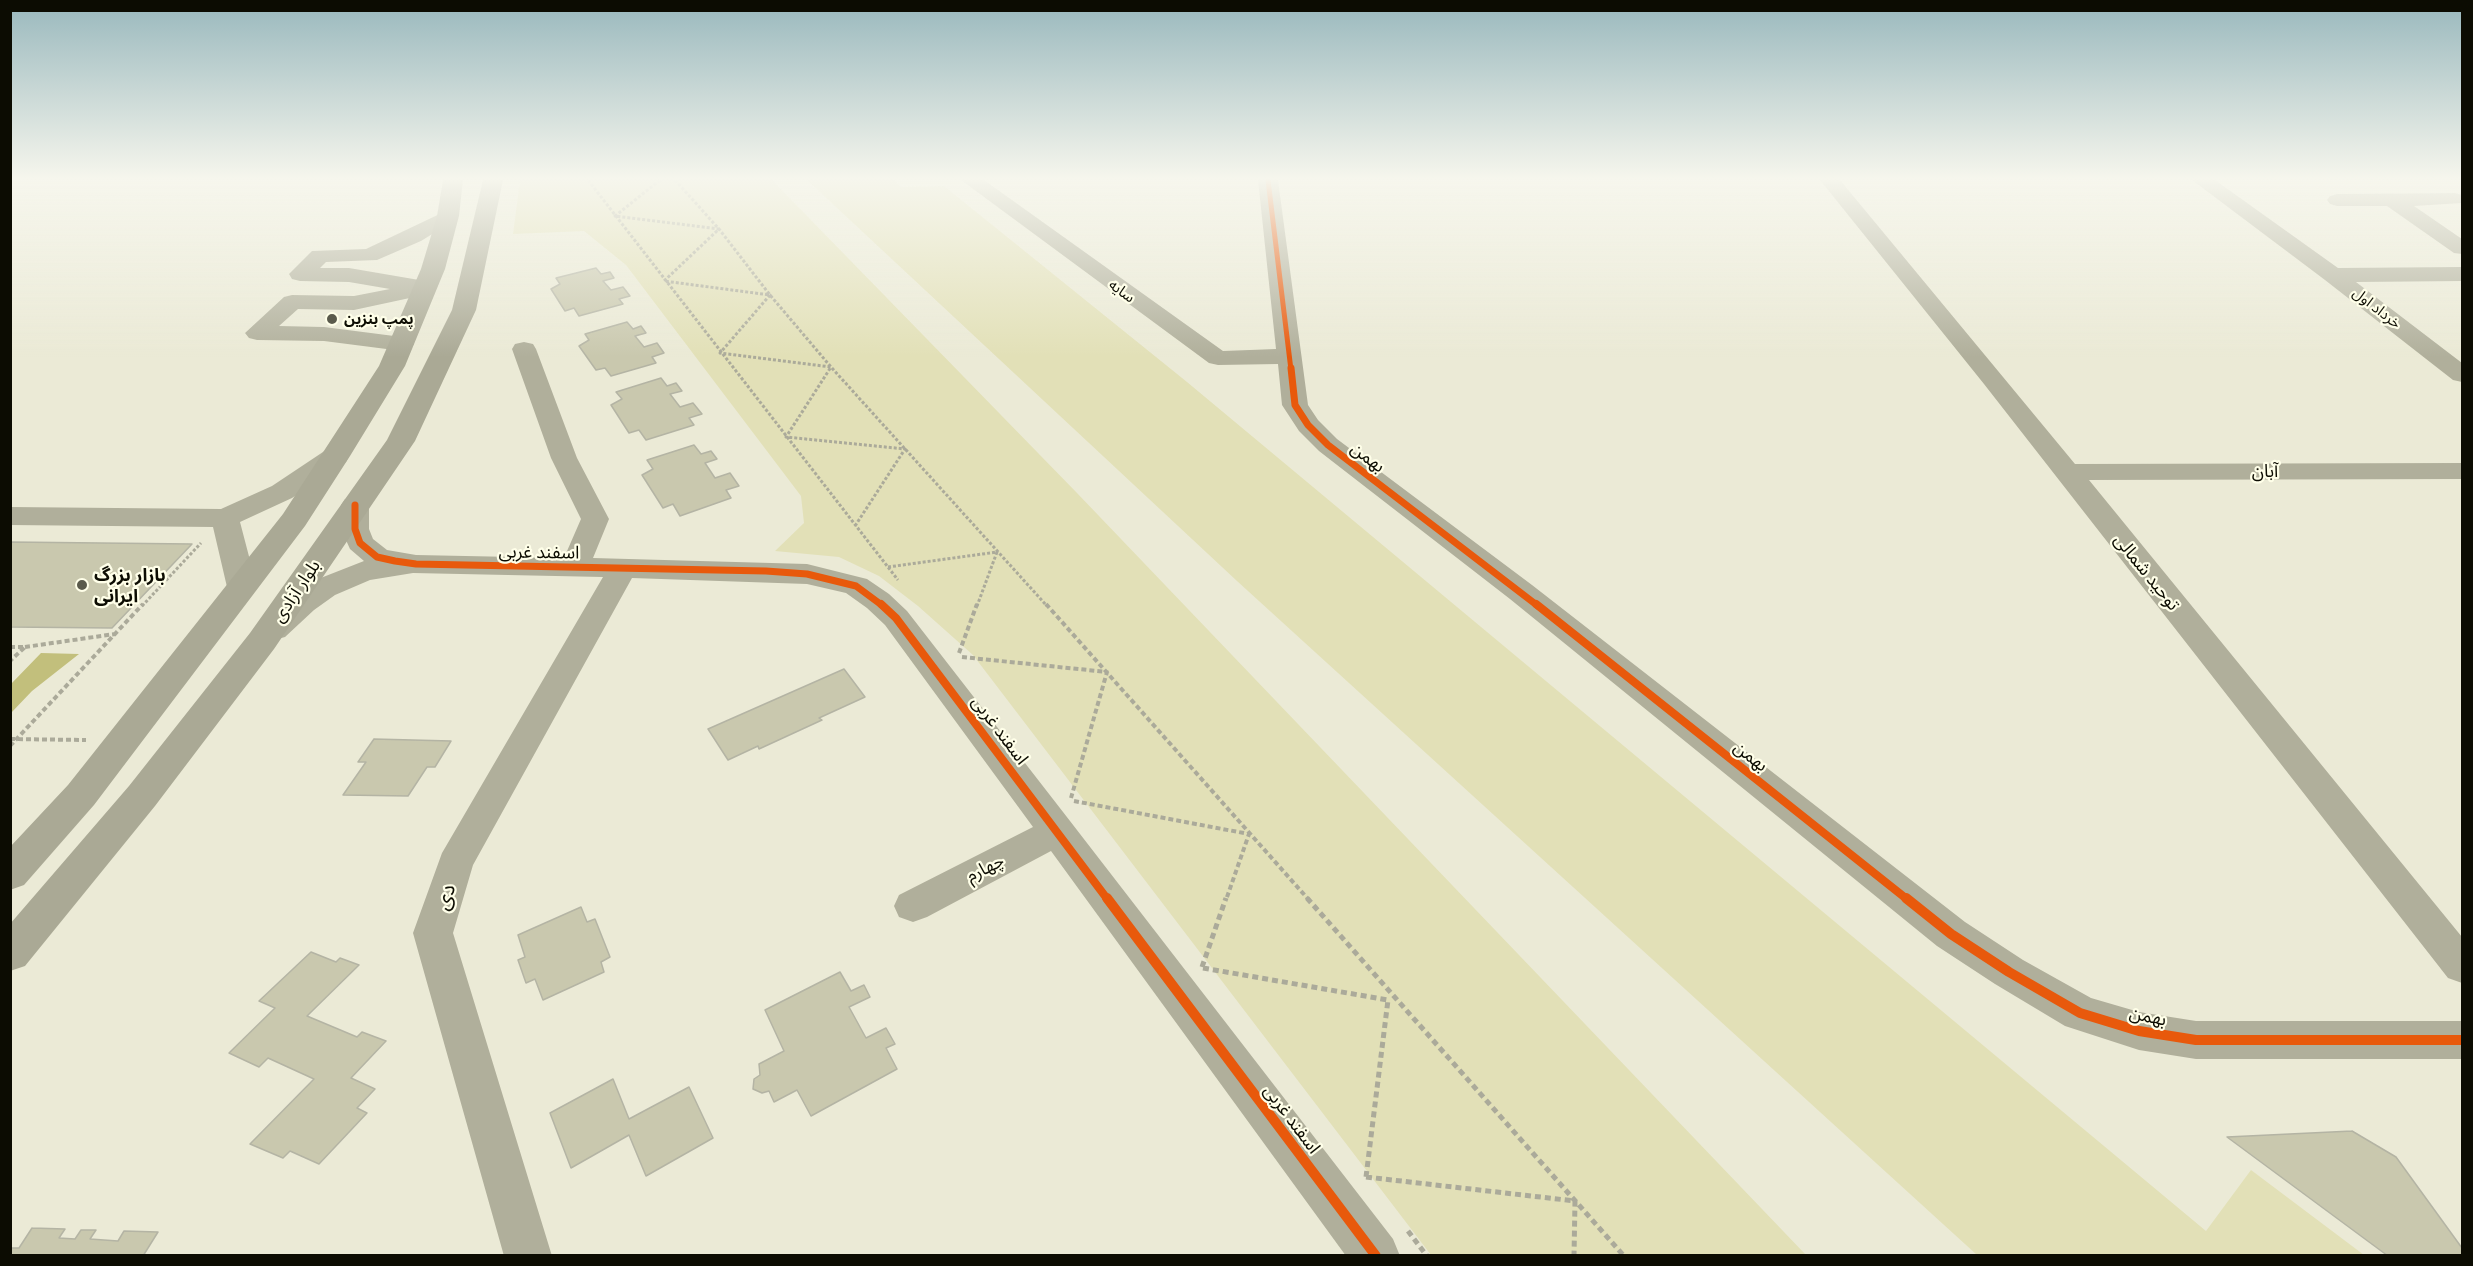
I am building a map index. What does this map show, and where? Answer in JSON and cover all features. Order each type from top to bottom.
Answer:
[{"type":"main road","points":[[10,874],[81,795],[294,520],[392,366],[425,288],[441,239]]},
{"type":"main road","name":"بلوار آزادی","points":[[10,954],[142,796],[262,641],[400,441],[439,366],[464,310],[480,239]]},
{"type":"street","points":[[406,239],[369,255],[320,256],[300,274],[349,275],[425,288]]},
{"type":"street","name":"سایه","points":[[1053,239],[1218,358],[1289,356]]},
{"type":"street","name":"بهمن","points":[[1275,239],[1295,405],[1308,424],[1328,445],[1521,592],[1951,934],[2009,972],[2080,1013],[2139,1031],[2196,1040],[2463,1040]]},
{"type":"street","name":"توحید شمالی","points":[[1878,239],[2463,966]]},
{"type":"street","name":"خرداد اول","points":[[2283,239],[2463,375]]},
{"type":"street","points":[[2333,275],[2463,274]]},
{"type":"street","points":[[402,344],[324,334],[257,333],[292,302],[354,303],[425,288]]},
{"type":"street","points":[[524,349],[564,458],[595,519],[575,567]]},
{"type":"street","points":[[10,516],[225,518],[282,492],[336,456]]},
{"type":"street","name":"آبان","points":[[2067,472],[2463,471]]},
{"type":"street","points":[[355,505],[355,529],[366,550],[377,557],[416,564]]},
{"type":"street","points":[[225,518],[242,587]]},
{"type":"street","points":[[262,641],[303,603],[324,588],[364,571],[416,564]]},
{"type":"street","name":"اسفند غربی","points":[[416,564],[766,571],[807,574],[856,586],[878,601],[896,618],[1375,1255]]},
{"type":"street","name":"دی","points":[[528,1256],[433,933],[455,864],[623,568]]},
{"type":"street","name":"چهارم","points":[[913,906],[1057,831]]},
{"type":"path","points":[[632,239],[887,567],[997,552]]},
{"type":"path","points":[[664,281],[708,239]]},
{"type":"path","points":[[727,239],[770,295],[831,367],[1107,672],[1624,1256]]},
{"type":"path","points":[[664,281],[770,295]]},
{"type":"path","points":[[720,353],[770,295]]},
{"type":"path","points":[[720,353],[831,367]]},
{"type":"path","points":[[786,437],[831,367]]},
{"type":"path","points":[[786,437],[905,449]]},
{"type":"path","points":[[855,526],[905,449]]},
{"type":"path","points":[[10,746],[205,538],[194,538]]},
{"type":"path","points":[[997,552],[958,657],[1107,672]]},
{"type":"path","points":[[10,647],[25,647],[115,634]]},
{"type":"path","points":[[10,661],[25,647]]},
{"type":"path","points":[[1107,672],[1070,800],[1249,834]]},
{"type":"path","points":[[10,739],[123,740]]},
{"type":"path","points":[[1249,834],[1202,968],[1388,1000],[1366,1177],[1575,1201]]},
{"type":"path","points":[[1574,1256],[1575,1201]]},
{"type":"shaded area","points":[[594,239],[830,239],[1077,493],[1806,1255],[1431,1255],[973,655],[918,606],[879,576],[839,557],[775,551],[804,523],[801,496],[626,265]]},
{"type":"shaded area","points":[[870,239],[1010,239],[1187,382],[2206,1231],[2251,1170],[2364,1255],[1977,1255],[1237,581]]},
{"type":"shaded area","points":[[41,653],[79,654],[32,691],[11,713],[11,684]]},
{"type":"building","points":[[596,268],[601,274],[610,272],[614,278],[603,281],[611,290],[623,287],[630,296],[619,299],[623,304],[579,316],[574,308],[565,311],[551,289],[560,284],[556,278]]},
{"type":"building","points":[[627,322],[633,329],[641,326],[646,333],[635,336],[644,347],[657,343],[664,353],[652,357],[656,363],[611,376],[605,368],[596,370],[579,346],[589,340],[585,334]]},
{"type":"building","points":[[661,378],[667,386],[676,383],[682,391],[670,394],[680,407],[693,403],[702,414],[689,418],[694,425],[646,440],[639,430],[629,433],[611,405],[622,399],[616,392]]},
{"type":"building","points":[[694,445],[701,454],[711,451],[717,459],[705,463],[715,478],[730,473],[739,486],[726,490],[731,498],[680,516],[673,504],[663,508],[642,475],[653,469],[647,460]]},
{"type":"building","name":"بازار بزرگ ایرانی","points":[[10,542],[192,544],[112,628],[10,627]]},
{"type":"building","points":[[844,669],[865,697],[759,749],[758,746],[728,760],[708,729]]},
{"type":"building","points":[[374,739],[451,741],[435,767],[427,767],[408,796],[343,795],[366,762],[358,762]]},
{"type":"building","points":[[581,907],[587,922],[595,919],[610,957],[601,962],[604,972],[543,1000],[535,979],[526,983],[518,960],[525,957],[518,935]]},
{"type":"building","points":[[311,952],[336,962],[340,958],[359,965],[307,1016],[357,1037],[362,1032],[386,1041],[351,1078],[375,1089],[357,1108],[367,1113],[319,1164],[290,1151],[283,1158],[250,1144],[314,1079],[268,1058],[259,1067],[229,1053],[275,1008],[259,1001]]},
{"type":"building","points":[[840,972],[851,991],[864,985],[870,997],[849,1007],[866,1038],[886,1028],[895,1044],[886,1048],[897,1069],[811,1116],[797,1090],[774,1102],[769,1091],[762,1093],[753,1089],[754,1079],[760,1075],[759,1064],[784,1051],[765,1010]]},
{"type":"building","points":[[613,1079],[629,1119],[689,1087],[713,1138],[646,1176],[629,1135],[571,1168],[550,1113]]},
{"type":"building","points":[[2352,1131],[2396,1157],[2462,1248],[2462,1256],[2388,1256],[2227,1137]]},
{"type":"building","points":[[32,1228],[65,1229],[59,1238],[75,1239],[81,1230],[96,1230],[90,1239],[118,1241],[124,1231],[158,1232],[143,1256],[10,1256],[10,1248],[19,1248]]},
{"type":"cycle path","points":[[1275,239],[1295,405],[1308,425],[1328,445],[1521,592],[1951,934],[2009,972],[2080,1013],[2139,1031],[2196,1040],[2462,1040]]},
{"type":"cycle path","points":[[355,505],[355,529],[360,543],[377,557],[395,561],[416,564],[766,571],[807,574],[856,586],[878,601],[896,618],[1376,1256]]},
{"type":"place","name":"پمپ بنزين","points":[[332,319]]},
{"type":"place","name":"بازار بزرگ ایرانی","points":[[82,585]]}]
